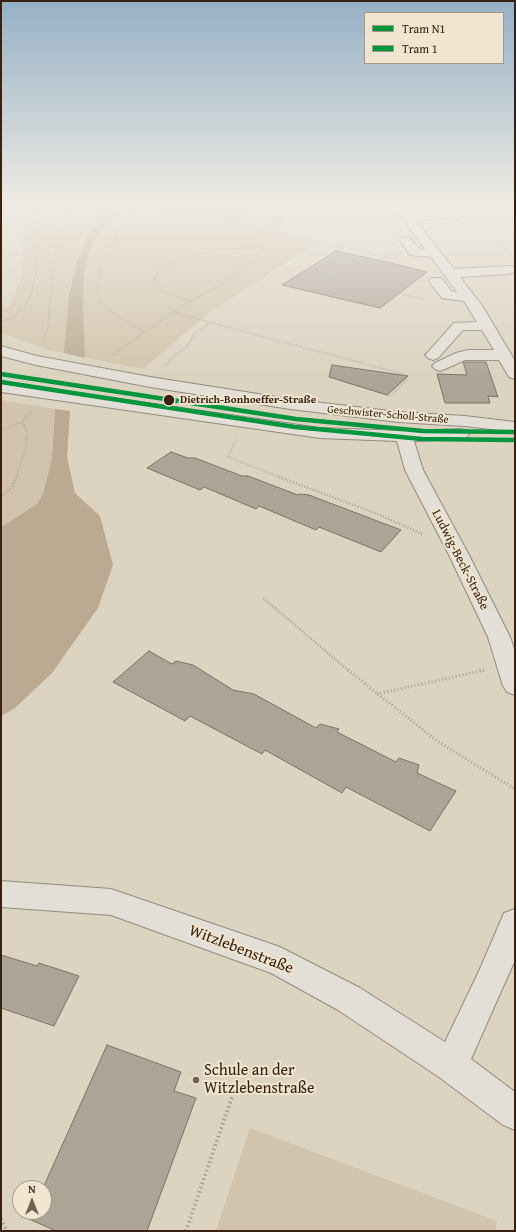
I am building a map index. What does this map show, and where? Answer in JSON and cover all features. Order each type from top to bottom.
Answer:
[{"type":"street","points":[[444,263],[469,297],[515,374]]},
{"type":"street","points":[[452,273],[506,270],[515,284]]},
{"type":"street","points":[[436,281],[447,295],[469,297]]},
{"type":"street","points":[[487,326],[459,326],[436,360],[461,356],[504,355]]},
{"type":"street","name":"Geschwister-Scholl-Straße","points":[[1,351],[36,360],[150,382],[330,410],[515,427]]},
{"type":"street","name":"Geschwister-Scholl-Straße","points":[[1,387],[320,433],[404,436],[515,431]]},
{"type":"street","name":"Ludwig-Beck-Straße","points":[[404,436],[414,470],[459,555],[498,637],[515,686]]},
{"type":"street","name":"Witzlebenstraße","points":[[1,894],[111,902],[280,962],[349,999],[451,1065],[515,1113]]},
{"type":"street","points":[[451,1065],[490,982],[515,923]]},
{"type":"path","points":[[1,322],[14,316],[24,307],[31,295],[36,272],[35,263]]},
{"type":"path","points":[[36,360],[48,326],[55,263]]},
{"type":"path","points":[[101,263],[98,277],[98,296],[106,308],[144,332]]},
{"type":"path","points":[[172,263],[159,269],[154,281],[168,294],[192,301]]},
{"type":"path","points":[[91,371],[173,312],[226,281],[247,263]]},
{"type":"path","points":[[312,274],[424,299]]},
{"type":"path","points":[[173,312],[209,323],[403,374],[407,380],[393,394],[386,396]]},
{"type":"path","points":[[150,382],[177,353],[186,347],[195,333],[209,323]]},
{"type":"path","points":[[1,430],[22,422],[49,393]]},
{"type":"path","points":[[1,497],[12,487],[21,466],[27,431],[22,422]]},
{"type":"path","points":[[244,423],[228,458],[375,513],[415,530],[459,555]]},
{"type":"path","points":[[263,598],[376,694],[437,741],[515,789]]},
{"type":"path","points":[[376,694],[508,665]]},
{"type":"path","points":[[186,1231],[233,1094]]},
{"type":"path","points":[[1,1219],[7,1231]]},
{"type":"shaded area","points":[[22,263],[285,263],[210,312],[143,369],[49,350],[1,333],[1,309],[10,305],[22,276]]},
{"type":"shaded area","points":[[76,263],[86,263],[84,271],[83,310],[85,358],[64,353],[69,296]]},
{"type":"shaded area","points":[[1,400],[55,409],[52,458],[43,494],[37,504],[1,527]]},
{"type":"shaded area","points":[[55,409],[70,411],[67,457],[75,493],[100,516],[113,565],[98,608],[52,673],[15,708],[1,716],[1,527],[37,504],[43,494],[52,458]]},
{"type":"shaded area","points":[[250,1128],[497,1221],[496,1231],[216,1231]]},
{"type":"building","points":[[316,263],[392,263],[427,272],[380,308],[282,285]]},
{"type":"building","points":[[463,362],[486,362],[498,397],[488,396],[490,403],[445,403],[437,374],[467,375]]},
{"type":"building","points":[[332,365],[408,376],[387,395],[329,377]]},
{"type":"building","points":[[171,452],[188,458],[195,458],[298,495],[309,495],[401,530],[381,552],[319,527],[316,530],[259,506],[256,509],[204,487],[200,490],[147,468]]},
{"type":"building","points":[[149,651],[172,664],[176,661],[193,665],[233,690],[254,694],[316,728],[320,724],[339,729],[337,732],[396,762],[399,758],[419,765],[417,773],[456,791],[430,831],[346,787],[342,793],[265,750],[262,754],[190,716],[185,721],[113,682]]},
{"type":"building","points":[[1,955],[37,966],[39,963],[79,976],[54,1026],[1,1008]]},
{"type":"building","points":[[107,1045],[181,1072],[174,1091],[196,1098],[147,1231],[56,1231],[31,1220],[52,1220],[52,1180],[47,1180]]},
{"type":"tram line","name":"N1","points":[[1,374],[296,419],[423,431],[515,432]]},
{"type":"tram line","name":"1","points":[[1,382],[295,427],[422,439],[515,440]]},
{"type":"place","name":"Dietrich-Bonhoeffer-Straße","points":[[169,400]]},
{"type":"place","name":"Schule an der Witzlebenstraße","points":[[196,1080]]}]
